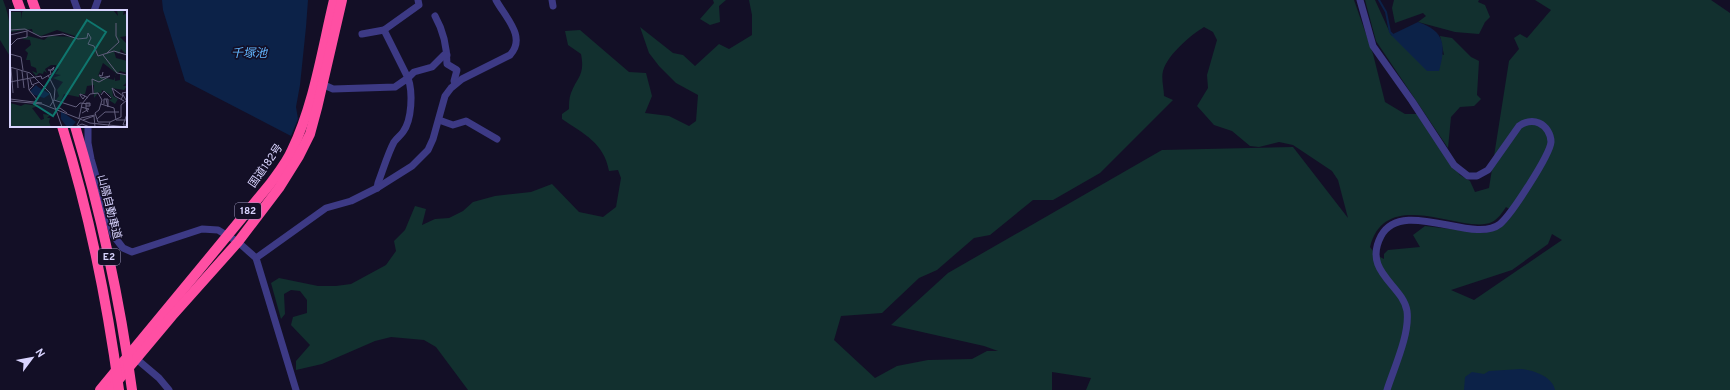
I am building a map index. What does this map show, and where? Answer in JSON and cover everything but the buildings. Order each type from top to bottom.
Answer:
[{"type":"highway","points":[[17,0],[22,10]]},
{"type":"highway","points":[[32,0],[36,10]]},
{"type":"highway","name":"国道182号","points":[[110,390],[133,355],[270,184],[291,152],[301,131],[309,105],[334,0]]},
{"type":"highway","name":"国道182号","points":[[100,390],[238,242],[279,188],[299,156],[310,134],[342,0]]},
{"type":"highway","name":"山陽自動車道","points":[[62,127],[87,214],[113,346],[119,390]]},
{"type":"highway","name":"山陽自動車道","points":[[75,127],[99,210],[126,343],[132,390]]},
{"type":"street","points":[[74,0],[78,10]]},
{"type":"street","points":[[94,10],[98,0]]},
{"type":"street","points":[[362,34],[384,30],[419,4],[418,0]]},
{"type":"street","points":[[256,258],[326,208],[351,201],[377,188],[403,174],[421,158],[433,139],[445,96],[455,84],[510,55],[514,50],[517,43],[515,33],[496,0]]},
{"type":"street","points":[[1360,0],[1373,46],[1412,101],[1446,154],[1460,172],[1468,176],[1482,175],[1488,170],[1519,126],[1523,123],[1539,123],[1544,126],[1551,137],[1549,150],[1514,208],[1501,223],[1494,228],[1480,229],[1406,220],[1392,225],[1382,234],[1378,241],[1376,252],[1377,263],[1385,278],[1403,300],[1407,311],[1407,325],[1387,390]]},
{"type":"street","points":[[435,16],[443,31],[447,54],[447,64],[457,70],[454,81],[455,84]]},
{"type":"street","points":[[377,188],[395,141],[404,131],[409,115],[411,91],[408,78],[384,30]]},
{"type":"street","points":[[322,84],[333,89],[395,87],[414,72],[432,67],[444,55],[447,54]]},
{"type":"street","points":[[439,120],[453,125],[466,121],[497,139]]},
{"type":"street","points":[[88,127],[88,143],[97,182],[114,235],[123,248],[132,252],[194,230],[218,230],[238,242],[256,258],[296,390]]},
{"type":"street","points":[[133,355],[159,378],[169,390]]},
{"type":"green space","points":[[0,0],[3,0],[6,7],[10,28],[10,56],[0,40]]},
{"type":"green space","points":[[713,0],[726,0],[719,6],[720,22],[710,25],[700,19],[714,3]]},
{"type":"green space","points":[[749,0],[1354,0],[1373,54],[1385,102],[1405,114],[1417,114],[1460,175],[1470,181],[1475,192],[1489,188],[1509,61],[1519,49],[1514,38],[1520,34],[1527,38],[1551,10],[1535,0],[1711,0],[1730,13],[1730,390],[1086,390],[1091,378],[1052,372],[1052,390],[468,390],[436,347],[424,340],[391,337],[375,341],[322,364],[296,370],[296,361],[310,345],[291,325],[293,317],[307,313],[307,300],[300,291],[291,290],[284,294],[285,314],[281,319],[271,283],[279,278],[318,286],[351,284],[386,265],[396,251],[394,241],[405,230],[415,206],[426,209],[422,225],[435,219],[449,218],[463,211],[473,202],[495,196],[531,192],[552,184],[579,212],[603,217],[616,207],[621,178],[618,170],[609,171],[603,153],[598,146],[592,140],[562,119],[562,114],[569,109],[570,95],[580,75],[582,67],[581,54],[568,45],[565,31],[580,30],[629,72],[646,73],[652,96],[645,113],[669,116],[689,126],[696,121],[698,95],[676,83],[659,66],[649,53],[640,27],[673,53],[683,55],[695,66],[719,44],[729,49],[752,35],[752,15]],"holes":[[[1204,27],[1213,32],[1217,40],[1207,75],[1208,88],[1197,106],[1214,125],[1232,131],[1250,146],[1259,147],[1279,142],[1293,145],[1332,171],[1338,180],[1348,218],[1293,147],[1162,150],[948,273],[891,325],[984,346],[998,351],[987,351],[972,359],[928,360],[897,366],[875,378],[834,340],[841,316],[882,313],[919,278],[937,270],[974,238],[990,235],[1033,200],[1053,200],[1100,173],[1173,100],[1164,96],[1162,80],[1163,71],[1170,58],[1180,46]],[[1506,207],[1514,212],[1509,220],[1498,229],[1484,233],[1425,226],[1413,235],[1420,247],[1388,250],[1384,254],[1384,259],[1376,255],[1370,247],[1376,232],[1385,223],[1396,217],[1408,215],[1422,216],[1464,223],[1482,224],[1494,221],[1500,216]],[[1552,234],[1562,240],[1474,300],[1451,290],[1512,270],[1548,244]]]},
{"type":"green space","points":[[1365,0],[1375,0],[1391,35],[1444,55],[1440,36],[1452,38],[1471,57],[1479,61],[1477,95],[1481,99],[1474,106],[1460,107],[1451,117],[1448,148],[1376,41]]},
{"type":"green space","points":[[1394,0],[1479,0],[1478,2],[1485,5],[1490,17],[1485,22],[1479,34],[1455,32],[1418,22],[1426,16],[1423,13],[1395,23],[1392,8]]},
{"type":"water","name":"千塚池","points":[[162,0],[308,0],[300,85],[296,107],[298,119],[291,136],[185,81],[163,10]]},
{"type":"water","points":[[1418,22],[1434,30],[1441,40],[1443,47],[1439,71],[1427,71],[1391,35]]},
{"type":"water","points":[[1521,369],[1537,373],[1547,378],[1551,381],[1555,390],[1464,390],[1465,377],[1472,372],[1484,374],[1489,371]]},
{"type":"waterway","points":[[1379,0],[1386,12],[1390,32],[1393,35]]}]
